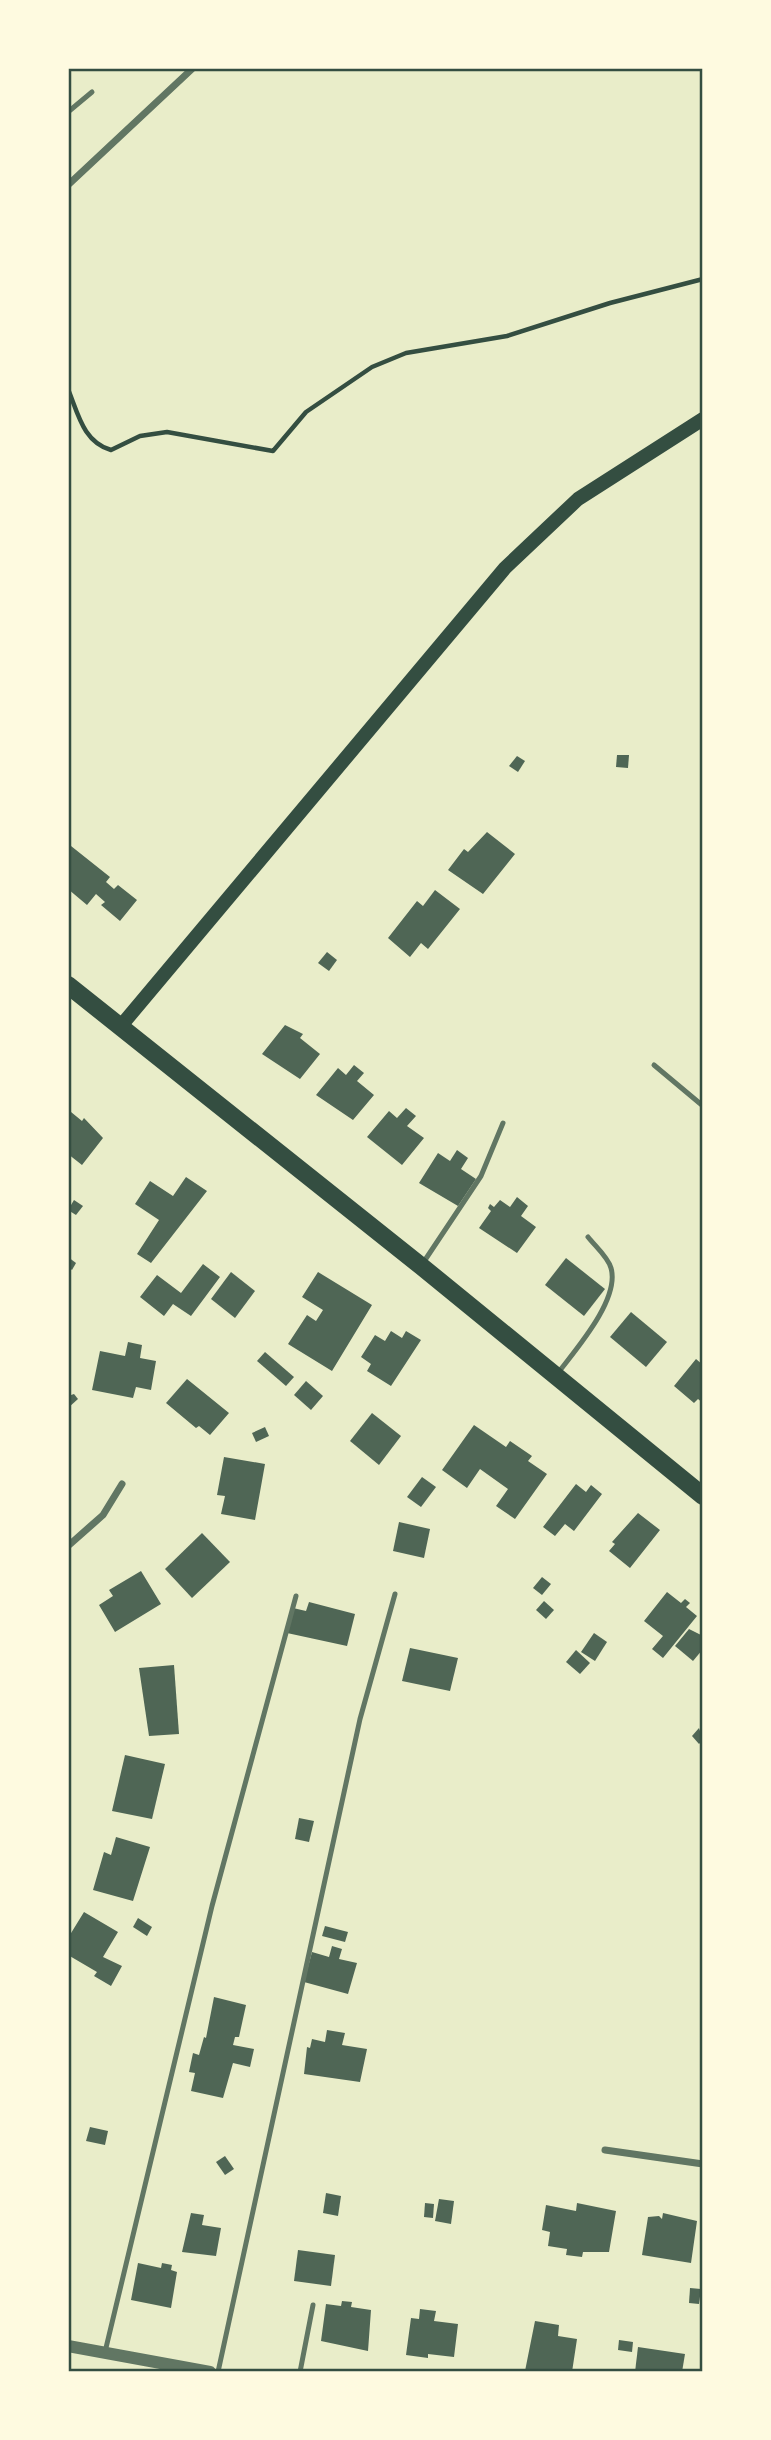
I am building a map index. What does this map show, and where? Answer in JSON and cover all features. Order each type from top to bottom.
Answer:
[{"type":"main road","points":[[120,1027],[505,568],[578,499],[703,419]]},
{"type":"main road","points":[[68,985],[700,1489]]},
{"type":"street","points":[[68,184],[193,68]]},
{"type":"street","points":[[68,1546],[103,1516],[122,1484]]},
{"type":"street","points":[[605,2150],[703,2164]]},
{"type":"street","points":[[68,2346],[210,2372]]},
{"type":"lane","points":[[68,112],[92,92]]},
{"type":"lane","points":[[654,1065],[703,1106]]},
{"type":"lane","points":[[421,1266],[481,1176],[503,1124]]},
{"type":"lane","points":[[556,1376],[607,1303],[614,1284],[611,1265],[588,1237]]},
{"type":"lane","points":[[218,2372],[360,1719],[395,1594]]},
{"type":"lane","points":[[105,2353],[199,1959],[296,1596]]},
{"type":"lane","points":[[300,2372],[313,2305]]},
{"type":"path","points":[[68,389],[86,434],[96,446],[111,450],[140,436],[167,432],[273,451],[287,438],[306,412],[372,367],[406,353],[507,336],[610,303],[703,279]]},
{"type":"building","points":[[617,755],[629,755],[628,768],[616,767]]},
{"type":"building","points":[[517,756],[525,761],[518,772],[509,766]]},
{"type":"building","points":[[487,832],[515,854],[483,894],[448,870],[464,849],[468,852]]},
{"type":"building","points":[[71,846],[110,877],[106,882],[114,889],[118,885],[137,900],[120,921],[101,905],[105,902],[96,894],[87,905],[68,889],[68,849]]},
{"type":"building","points":[[435,890],[460,909],[428,949],[421,943],[410,957],[388,938],[417,901],[423,906]]},
{"type":"building","points":[[327,952],[337,960],[329,971],[318,963]]},
{"type":"building","points":[[285,1025],[303,1034],[300,1038],[320,1054],[300,1079],[262,1054]]},
{"type":"building","points":[[354,1065],[364,1073],[357,1081],[374,1095],[353,1120],[316,1095],[338,1068],[346,1075]]},
{"type":"building","points":[[406,1108],[416,1116],[407,1126],[424,1138],[402,1165],[367,1137],[389,1111],[397,1118]]},
{"type":"building","points":[[71,1112],[82,1121],[84,1118],[103,1138],[82,1165],[68,1154],[68,1116]]},
{"type":"building","points":[[457,1150],[468,1158],[461,1169],[476,1179],[458,1206],[419,1183],[438,1153],[450,1161]]},
{"type":"building","points":[[186,1177],[207,1191],[151,1263],[137,1254],[159,1220],[135,1204],[150,1181],[173,1196]]},
{"type":"building","points":[[517,1197],[528,1206],[521,1216],[536,1227],[517,1253],[479,1228],[491,1211],[488,1208],[490,1204],[494,1207],[500,1200],[510,1207]]},
{"type":"building","points":[[74,1200],[83,1206],[76,1215],[68,1210]]},
{"type":"building","points":[[68,1257],[76,1263],[72,1270],[68,1267]]},
{"type":"building","points":[[566,1258],[605,1289],[584,1316],[545,1285]]},
{"type":"building","points":[[203,1264],[220,1277],[191,1316],[173,1304],[164,1316],[140,1297],[157,1275],[181,1293]]},
{"type":"building","points":[[231,1272],[255,1291],[235,1318],[211,1299]]},
{"type":"building","points":[[318,1272],[372,1305],[332,1371],[288,1344],[307,1315],[316,1321],[323,1310],[302,1297]]},
{"type":"building","points":[[631,1312],[667,1342],[646,1367],[610,1337]]},
{"type":"building","points":[[391,1331],[402,1338],[406,1331],[421,1340],[391,1386],[367,1371],[371,1364],[361,1357],[375,1335],[385,1341]]},
{"type":"building","points":[[128,1342],[142,1345],[140,1358],[156,1361],[151,1390],[136,1387],[133,1398],[92,1390],[100,1351],[125,1356]]},
{"type":"building","points":[[265,1352],[294,1377],[286,1386],[257,1361]]},
{"type":"building","points":[[696,1359],[703,1365],[703,1403],[698,1399],[694,1403],[674,1386]]},
{"type":"building","points":[[187,1379],[229,1413],[210,1435],[199,1426],[196,1428],[166,1403]]},
{"type":"building","points":[[306,1381],[323,1396],[311,1410],[294,1395]]},
{"type":"building","points":[[74,1394],[78,1399],[68,1408],[68,1396]]},
{"type":"building","points":[[372,1413],[401,1436],[379,1465],[350,1441]]},
{"type":"building","points":[[474,1425],[506,1447],[510,1441],[532,1456],[528,1461],[547,1474],[515,1519],[496,1506],[508,1489],[480,1469],[467,1488],[442,1470]]},
{"type":"building","points":[[265,1427],[269,1436],[256,1442],[252,1433]]},
{"type":"building","points":[[224,1457],[265,1464],[255,1520],[221,1514],[225,1496],[217,1495]]},
{"type":"building","points":[[422,1477],[436,1487],[421,1507],[407,1497]]},
{"type":"building","points":[[576,1484],[586,1492],[591,1485],[602,1494],[574,1531],[565,1524],[555,1536],[543,1527]]},
{"type":"building","points":[[638,1513],[660,1530],[630,1568],[609,1551],[615,1544],[612,1542]]},
{"type":"building","points":[[399,1522],[430,1529],[424,1558],[393,1551]]},
{"type":"building","points":[[202,1533],[230,1562],[192,1598],[165,1569]]},
{"type":"building","points":[[141,1571],[161,1604],[115,1632],[99,1605],[113,1596],[109,1590]]},
{"type":"building","points":[[542,1577],[551,1584],[542,1595],[533,1588]]},
{"type":"building","points":[[667,1592],[681,1603],[685,1599],[690,1603],[686,1607],[697,1616],[663,1658],[652,1649],[663,1636],[644,1621]]},
{"type":"building","points":[[544,1601],[554,1610],[546,1619],[536,1610]]},
{"type":"building","points":[[309,1602],[355,1614],[347,1646],[287,1633],[293,1608],[306,1611]]},
{"type":"building","points":[[689,1629],[703,1636],[703,1649],[693,1661],[675,1646]]},
{"type":"building","points":[[594,1633],[607,1642],[595,1661],[581,1652]]},
{"type":"building","points":[[410,1648],[458,1658],[450,1691],[402,1681]]},
{"type":"building","points":[[576,1650],[590,1663],[580,1674],[566,1662]]},
{"type":"building","points":[[174,1665],[179,1734],[149,1736],[139,1668]]},
{"type":"building","points":[[699,1728],[703,1740],[699,1744],[692,1736]]},
{"type":"building","points":[[125,1755],[165,1764],[152,1819],[112,1811]]},
{"type":"building","points":[[299,1818],[314,1821],[309,1842],[295,1839]]},
{"type":"building","points":[[116,1837],[150,1847],[133,1901],[93,1890],[104,1852],[111,1855]]},
{"type":"building","points":[[84,1912],[118,1932],[103,1957],[122,1966],[111,1986],[94,1976],[97,1972],[68,1955],[68,1938]]},
{"type":"building","points":[[138,1918],[152,1927],[147,1936],[133,1927]]},
{"type":"building","points":[[325,1926],[348,1932],[345,1942],[322,1936]]},
{"type":"building","points":[[332,1946],[342,1949],[339,1959],[357,1963],[348,1994],[304,1982],[312,1952],[329,1957]]},
{"type":"building","points":[[214,1997],[246,2005],[239,2037],[235,2037],[233,2045],[254,2049],[250,2067],[233,2063],[223,2098],[191,2091],[195,2073],[189,2072],[193,2053],[199,2055],[204,2037],[206,2038]]},
{"type":"building","points":[[327,2030],[345,2033],[342,2045],[367,2049],[360,2082],[304,2074],[307,2047],[310,2048],[312,2039],[325,2042]]},
{"type":"building","points":[[90,2127],[108,2131],[105,2145],[86,2141]]},
{"type":"building","points":[[225,2156],[234,2169],[225,2175],[216,2162]]},
{"type":"building","points":[[326,2193],[341,2196],[338,2216],[323,2213]]},
{"type":"building","points":[[439,2199],[454,2201],[451,2224],[435,2221]]},
{"type":"building","points":[[425,2203],[434,2204],[433,2218],[424,2217]]},
{"type":"building","points":[[577,2203],[616,2211],[609,2252],[583,2252],[582,2257],[566,2255],[567,2249],[548,2246],[550,2232],[542,2230],[546,2205],[576,2211]]},
{"type":"building","points":[[191,2213],[204,2215],[202,2225],[221,2228],[216,2256],[182,2252]]},
{"type":"building","points":[[663,2213],[697,2221],[691,2263],[642,2255],[648,2217],[659,2216],[662,2219]]},
{"type":"building","points":[[298,2250],[335,2255],[331,2286],[294,2281]]},
{"type":"building","points":[[138,2263],[161,2268],[162,2263],[172,2265],[171,2270],[177,2272],[171,2308],[131,2300]]},
{"type":"building","points":[[690,2288],[701,2289],[699,2304],[689,2303]]},
{"type":"building","points":[[342,2301],[352,2302],[351,2307],[371,2310],[368,2351],[321,2341],[326,2304],[341,2306]]},
{"type":"building","points":[[420,2309],[436,2311],[434,2321],[458,2324],[454,2357],[406,2355],[411,2318],[419,2319]]},
{"type":"building","points":[[535,2321],[559,2325],[558,2336],[577,2339],[572,2372],[525,2371]]},
{"type":"building","points":[[619,2340],[633,2342],[632,2352],[618,2350]]},
{"type":"building","points":[[638,2347],[685,2354],[682,2372],[635,2372]]}]
